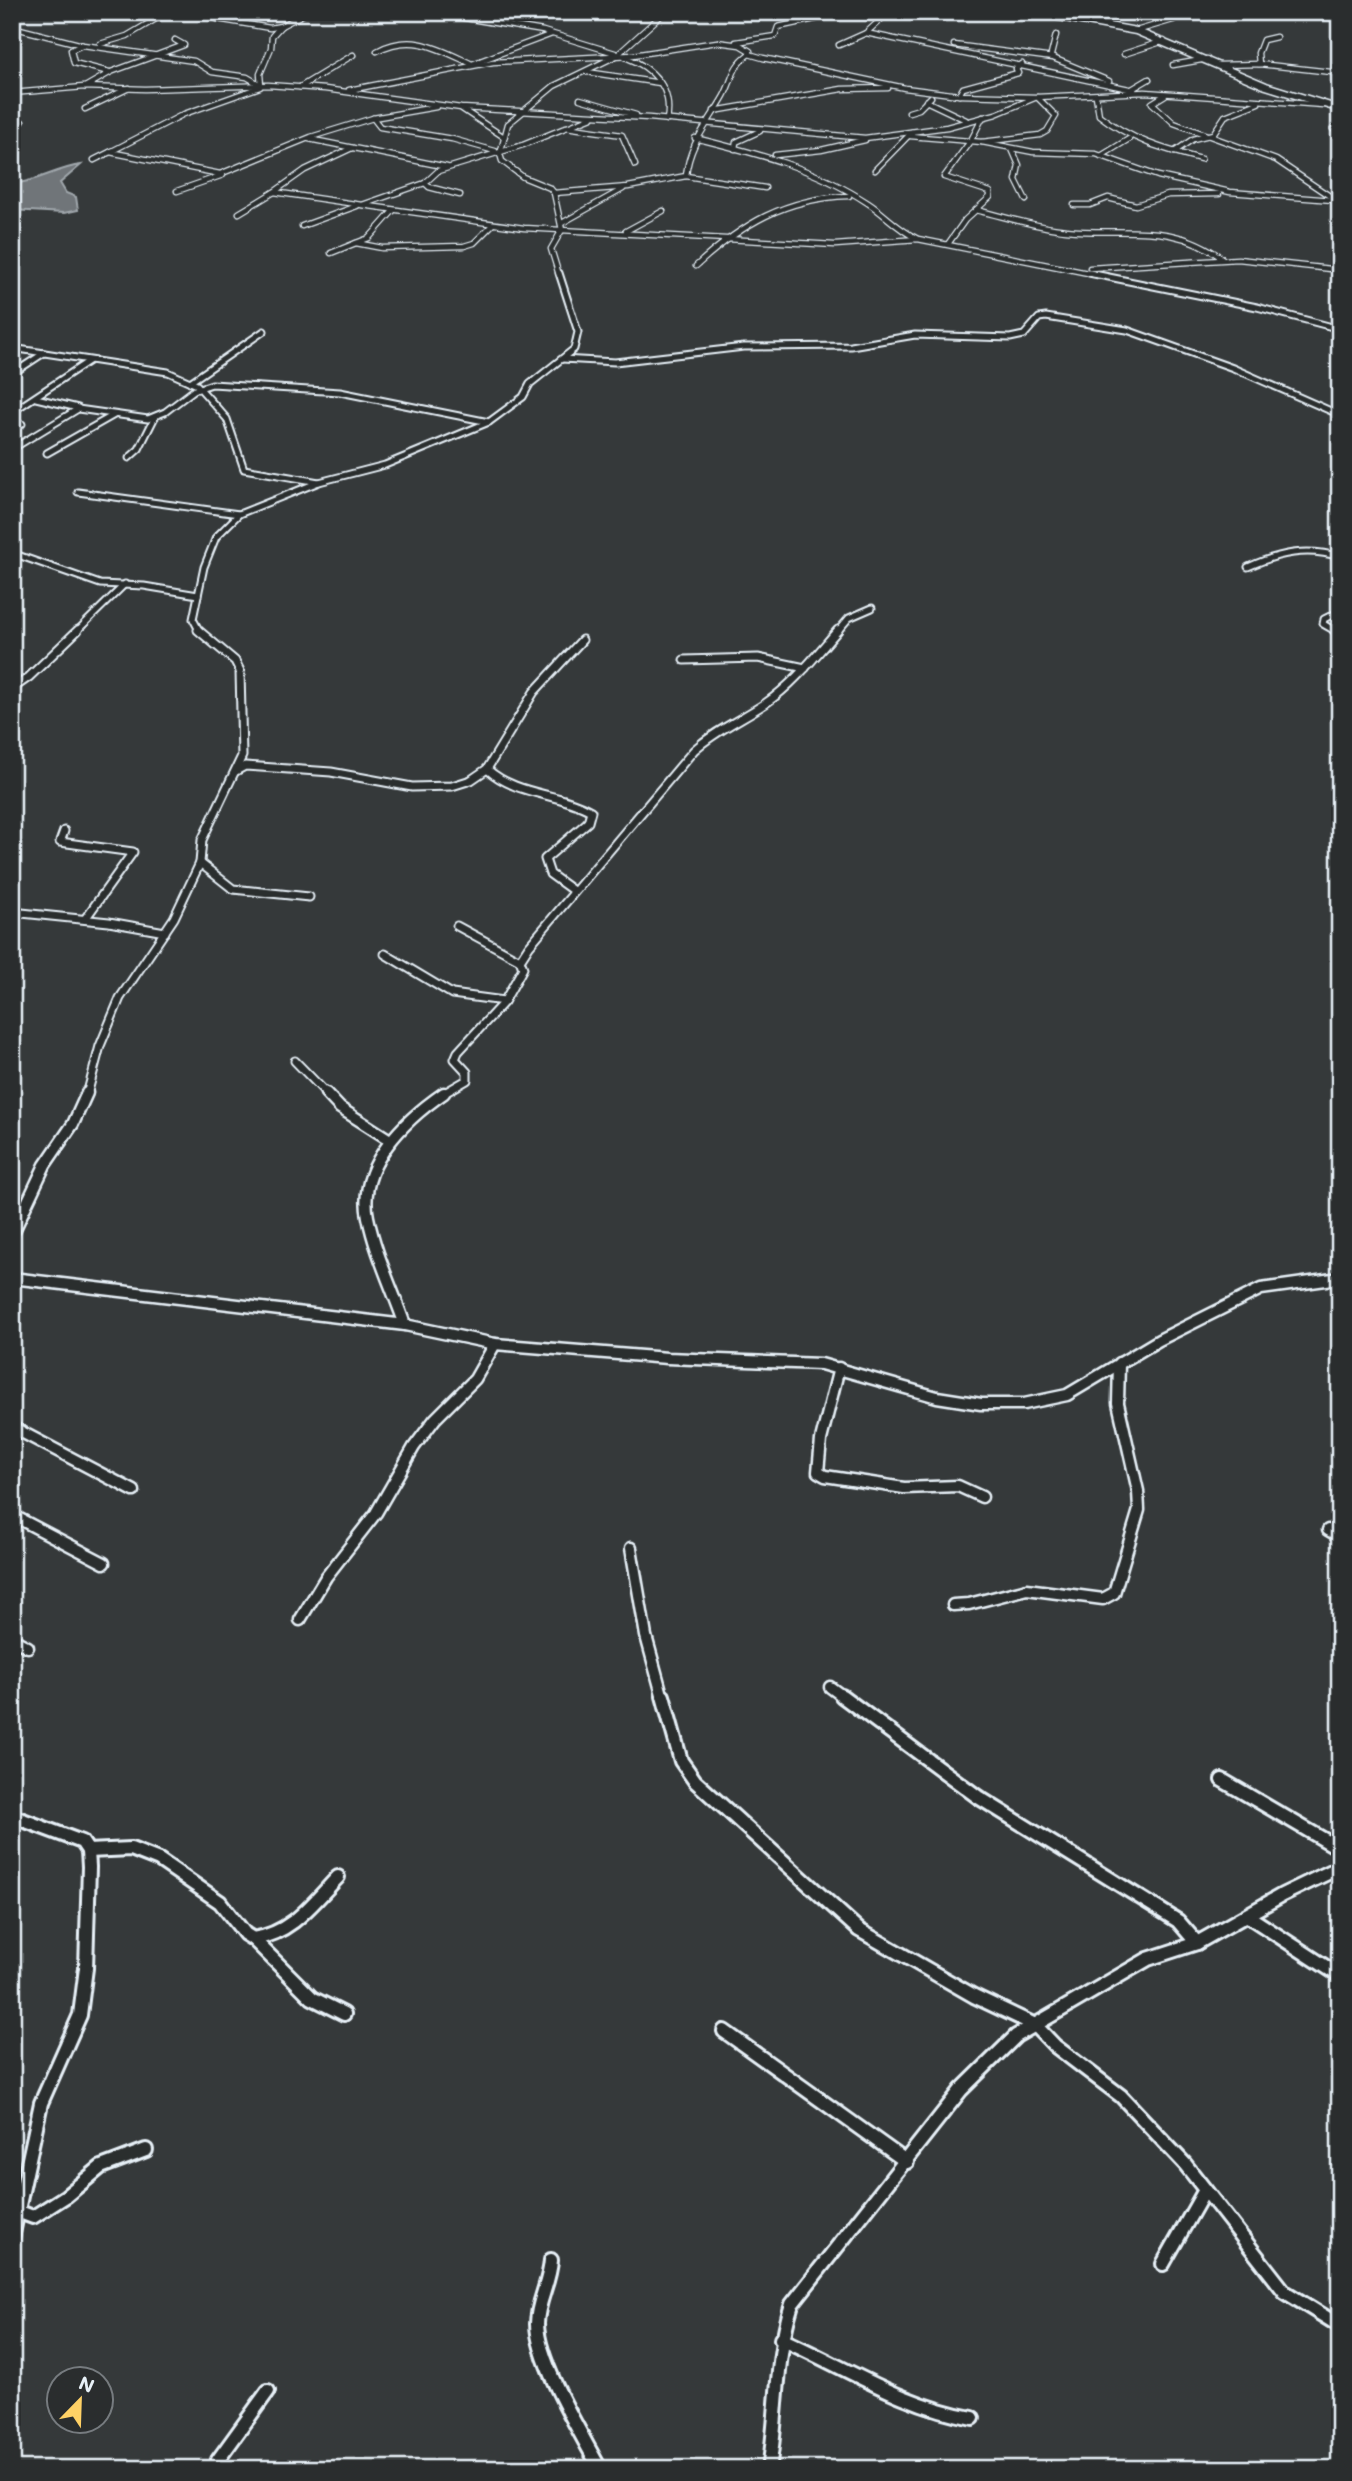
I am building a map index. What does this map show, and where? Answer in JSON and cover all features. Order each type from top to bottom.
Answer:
[{"type":"street","points":[[95,46],[144,28],[162,16],[162,12]]},
{"type":"street","points":[[261,85],[265,57],[269,54],[272,36],[281,26],[308,12]]},
{"type":"street","points":[[429,12],[554,34],[638,63],[660,83],[670,101],[669,120]]},
{"type":"street","points":[[562,227],[554,193],[550,188],[509,169],[500,157],[499,151],[511,120],[554,86],[587,72],[616,55],[633,42],[642,29],[665,12]]},
{"type":"street","points":[[377,51],[392,42],[409,38],[472,64],[616,55],[768,38],[775,36],[778,27],[848,12]]},
{"type":"street","points":[[839,46],[866,33],[889,12]]},
{"type":"street","points":[[1032,12],[1136,31],[1266,86],[1340,109]]},
{"type":"street","points":[[1136,31],[1173,20],[1185,12]]},
{"type":"street","points":[[217,19],[270,27],[281,26]]},
{"type":"street","points":[[12,27],[83,45],[194,61],[212,72],[247,77],[261,85]]},
{"type":"street","points":[[866,33],[914,41],[1145,92],[1323,105]]},
{"type":"street","points":[[339,91],[378,86],[472,64],[554,34]]},
{"type":"street","points":[[1051,55],[1056,36]]},
{"type":"street","points":[[1259,64],[1258,53],[1263,40],[1276,37]]},
{"type":"street","points":[[84,87],[111,72],[184,45],[175,40]]},
{"type":"street","points":[[914,41],[1051,55],[1088,69],[1118,86]]},
{"type":"street","points":[[1124,54],[1164,41]]},
{"type":"street","points":[[724,43],[743,46],[750,51],[749,54]]},
{"type":"street","points":[[83,45],[71,50],[74,63],[111,72]]},
{"type":"street","points":[[300,87],[353,54]]},
{"type":"street","points":[[749,54],[938,93],[1037,97],[1145,92]]},
{"type":"street","points":[[686,176],[695,136],[727,90],[732,68],[749,54]]},
{"type":"street","points":[[1172,65],[1207,59]]},
{"type":"street","points":[[959,95],[963,88],[1018,73],[1016,69],[1021,64]]},
{"type":"street","points":[[1219,65],[1259,64],[1340,73]]},
{"type":"street","points":[[587,72],[660,83]]},
{"type":"street","points":[[1132,89],[1149,79]]},
{"type":"street","points":[[94,160],[184,114],[268,85]]},
{"type":"street","points":[[12,95],[84,87],[268,85],[339,91],[461,108],[592,117],[642,117],[761,130],[875,137],[910,134],[983,117],[1037,97]]},
{"type":"street","points":[[85,109],[129,88]]},
{"type":"street","points":[[714,111],[842,89],[905,88]]},
{"type":"street","points":[[909,112],[938,93]]},
{"type":"street","points":[[1166,94],[1153,101],[1156,109],[1174,123],[1276,160],[1315,184],[1333,201]]},
{"type":"street","points":[[1096,96],[1099,115],[1129,139],[1152,149],[1201,159]]},
{"type":"street","points":[[982,142],[1045,134],[1056,116],[1037,97]]},
{"type":"street","points":[[580,99],[642,117]]},
{"type":"street","points":[[926,101],[966,121]]},
{"type":"street","points":[[1174,152],[1193,139],[1210,135],[1225,116],[1266,101]]},
{"type":"street","points":[[177,191],[216,180],[228,172],[308,138],[373,118],[441,106]]},
{"type":"street","points":[[461,108],[504,137]]},
{"type":"street","points":[[302,226],[398,195],[425,183],[432,175],[449,167],[592,117]]},
{"type":"street","points":[[948,244],[990,197],[990,192],[944,177],[971,141],[983,117]]},
{"type":"street","points":[[373,118],[380,127],[452,139],[499,151]]},
{"type":"street","points":[[669,120],[686,129]]},
{"type":"street","points":[[12,121],[22,122]]},
{"type":"street","points":[[1333,129],[1340,122]]},
{"type":"street","points":[[565,127],[586,131],[597,127],[622,135],[635,165]]},
{"type":"street","points":[[735,149],[736,142],[761,130]]},
{"type":"street","points":[[910,134],[982,142],[1012,149],[1101,156],[1158,176],[1238,194]]},
{"type":"street","points":[[875,170],[910,134]]},
{"type":"street","points":[[695,136],[720,146],[770,156],[846,195],[874,206],[899,230],[918,239]]},
{"type":"street","points":[[770,156],[821,150],[875,137]]},
{"type":"street","points":[[308,138],[449,167]]},
{"type":"street","points":[[1101,156],[1129,139]]},
{"type":"street","points":[[691,147],[720,146]]},
{"type":"street","points":[[239,213],[274,192],[297,174],[352,148]]},
{"type":"street","points":[[1012,149],[1020,165],[1016,173],[1017,189],[1026,201]]},
{"type":"street","points":[[110,152],[214,175],[228,172]]},
{"type":"street","points":[[554,193],[628,187],[686,176],[765,188]]},
{"type":"street","points":[[425,183],[429,187],[460,195]]},
{"type":"street","points":[[12,1235],[44,1165],[73,1124],[87,1095],[100,1046],[120,998],[165,932],[200,863],[202,840],[236,771],[242,745],[240,671],[235,661],[195,627],[204,567],[216,537],[239,514],[319,482],[385,465],[489,422],[523,397],[530,384],[574,349],[578,339],[564,282],[552,255],[552,246],[562,227],[628,187]]},
{"type":"street","points":[[274,192],[492,225],[835,245],[918,239],[1257,307],[1316,326],[1340,329]]},
{"type":"street","points":[[1074,205],[1090,205],[1108,198],[1136,205],[1168,195],[1238,194],[1340,203]]},
{"type":"street","points":[[696,266],[730,238],[772,213],[815,197],[846,195]]},
{"type":"street","points":[[976,210],[1072,230],[1151,230],[1202,243],[1223,259]]},
{"type":"street","points":[[331,253],[369,238],[393,211]]},
{"type":"street","points":[[624,232],[663,211]]},
{"type":"street","points":[[356,243],[382,248],[464,246],[474,243],[492,225]]},
{"type":"street","points":[[1074,269],[1223,259],[1265,260],[1340,270]]},
{"type":"street","points":[[562,359],[615,362],[744,347],[851,346],[915,335],[1010,338],[1024,335],[1039,318],[1046,317],[1126,330],[1233,368],[1340,415]]},
{"type":"street","points":[[129,458],[139,449],[155,417],[193,384],[264,331]]},
{"type":"street","points":[[12,348],[168,372],[193,384],[227,419],[244,469],[319,482]]},
{"type":"street","points":[[14,372],[44,353]]},
{"type":"street","points":[[12,412],[89,361]]},
{"type":"street","points":[[193,384],[340,392],[489,422]]},
{"type":"street","points":[[36,398],[114,415],[148,419],[155,417]]},
{"type":"street","points":[[13,447],[73,410],[83,409]]},
{"type":"street","points":[[47,453],[114,415]]},
{"type":"street","points":[[12,430],[22,424]]},
{"type":"street","points":[[78,492],[239,514]]},
{"type":"street","points":[[1248,567],[1286,552],[1316,551],[1340,557]]},
{"type":"street","points":[[12,554],[78,579],[100,584],[125,584],[198,595]]},
{"type":"street","points":[[12,689],[29,677],[125,584]]},
{"type":"street","points":[[520,960],[572,890],[601,860],[694,750],[710,736],[753,713],[805,668],[849,618],[872,608]]},
{"type":"street","points":[[1340,611],[1324,619],[1323,624],[1340,633]]},
{"type":"street","points":[[236,771],[245,766],[317,771],[415,786],[446,786],[477,778],[487,769],[534,692],[582,640]]},
{"type":"street","points":[[684,660],[758,658],[805,668]]},
{"type":"street","points":[[487,769],[498,782],[509,787],[563,797],[591,811],[588,822],[545,859],[546,870],[572,890]]},
{"type":"street","points":[[64,831],[60,842],[133,852],[85,919]]},
{"type":"street","points":[[200,863],[233,889],[309,897]]},
{"type":"street","points":[[12,912],[85,919],[165,932]]},
{"type":"street","points":[[405,1325],[367,1215],[366,1198],[374,1164],[390,1140],[444,1092],[467,1080],[467,1072],[455,1059],[458,1052],[504,1001],[521,976],[523,968],[520,960],[457,926]]},
{"type":"street","points":[[385,954],[452,994],[504,1001]]},
{"type":"street","points":[[295,1062],[340,1108],[390,1140]]},
{"type":"street","points":[[12,1278],[405,1325],[495,1344],[667,1358],[777,1361],[839,1368],[937,1396],[981,1404],[1024,1404],[1067,1395],[1119,1363],[1261,1289],[1302,1280],[1340,1278]]},
{"type":"street","points":[[300,1620],[326,1577],[376,1513],[414,1447],[435,1419],[475,1379],[495,1344]]},
{"type":"street","points":[[953,1605],[975,1604],[1019,1590],[1052,1591],[1103,1600],[1114,1593],[1139,1510],[1138,1491],[1118,1403],[1119,1363]]},
{"type":"street","points":[[839,1368],[821,1440],[818,1472],[825,1476],[904,1488],[958,1486],[982,1497]]},
{"type":"street","points":[[12,1427],[134,1491]]},
{"type":"street","points":[[12,1515],[104,1563]]},
{"type":"street","points":[[1328,1530],[1340,1536]]},
{"type":"street","points":[[631,1548],[646,1636],[681,1761],[695,1781],[859,1930],[974,1996],[1035,2025],[1055,2046],[1121,2096],[1205,2190],[1285,2292],[1340,2326]]},
{"type":"street","points":[[12,1639],[28,1647]]},
{"type":"street","points":[[830,1687],[978,1797],[1178,1921],[1197,1943]]},
{"type":"street","points":[[1222,1780],[1340,1849]]},
{"type":"street","points":[[12,1816],[74,1836],[88,1851],[89,1921],[80,2015],[41,2103],[12,2238]]},
{"type":"street","points":[[88,1851],[131,1850],[159,1860],[220,1902],[245,1934],[253,1938],[313,1998],[344,2014]]},
{"type":"street","points":[[769,2469],[777,2421],[782,2339],[792,2304],[961,2090],[1016,2036],[1148,1959],[1197,1943],[1282,1895],[1340,1867]]},
{"type":"street","points":[[253,1938],[273,1936],[290,1927],[338,1877]]},
{"type":"street","points":[[1248,1916],[1340,1976]]},
{"type":"street","points":[[724,2031],[906,2162]]},
{"type":"street","points":[[18,2211],[33,2217],[66,2196],[101,2167],[146,2150]]},
{"type":"street","points":[[1163,2264],[1205,2190]]},
{"type":"street","points":[[551,2260],[551,2278],[536,2327],[565,2403],[600,2469]]},
{"type":"street","points":[[782,2339],[824,2356],[879,2390],[942,2415],[973,2418]]},
{"type":"street","points":[[216,2469],[218,2460],[268,2391]]},
{"type":"shaded area","points":[[81,165],[60,183],[66,193],[76,197],[78,210],[64,213],[12,210],[12,184]]}]
